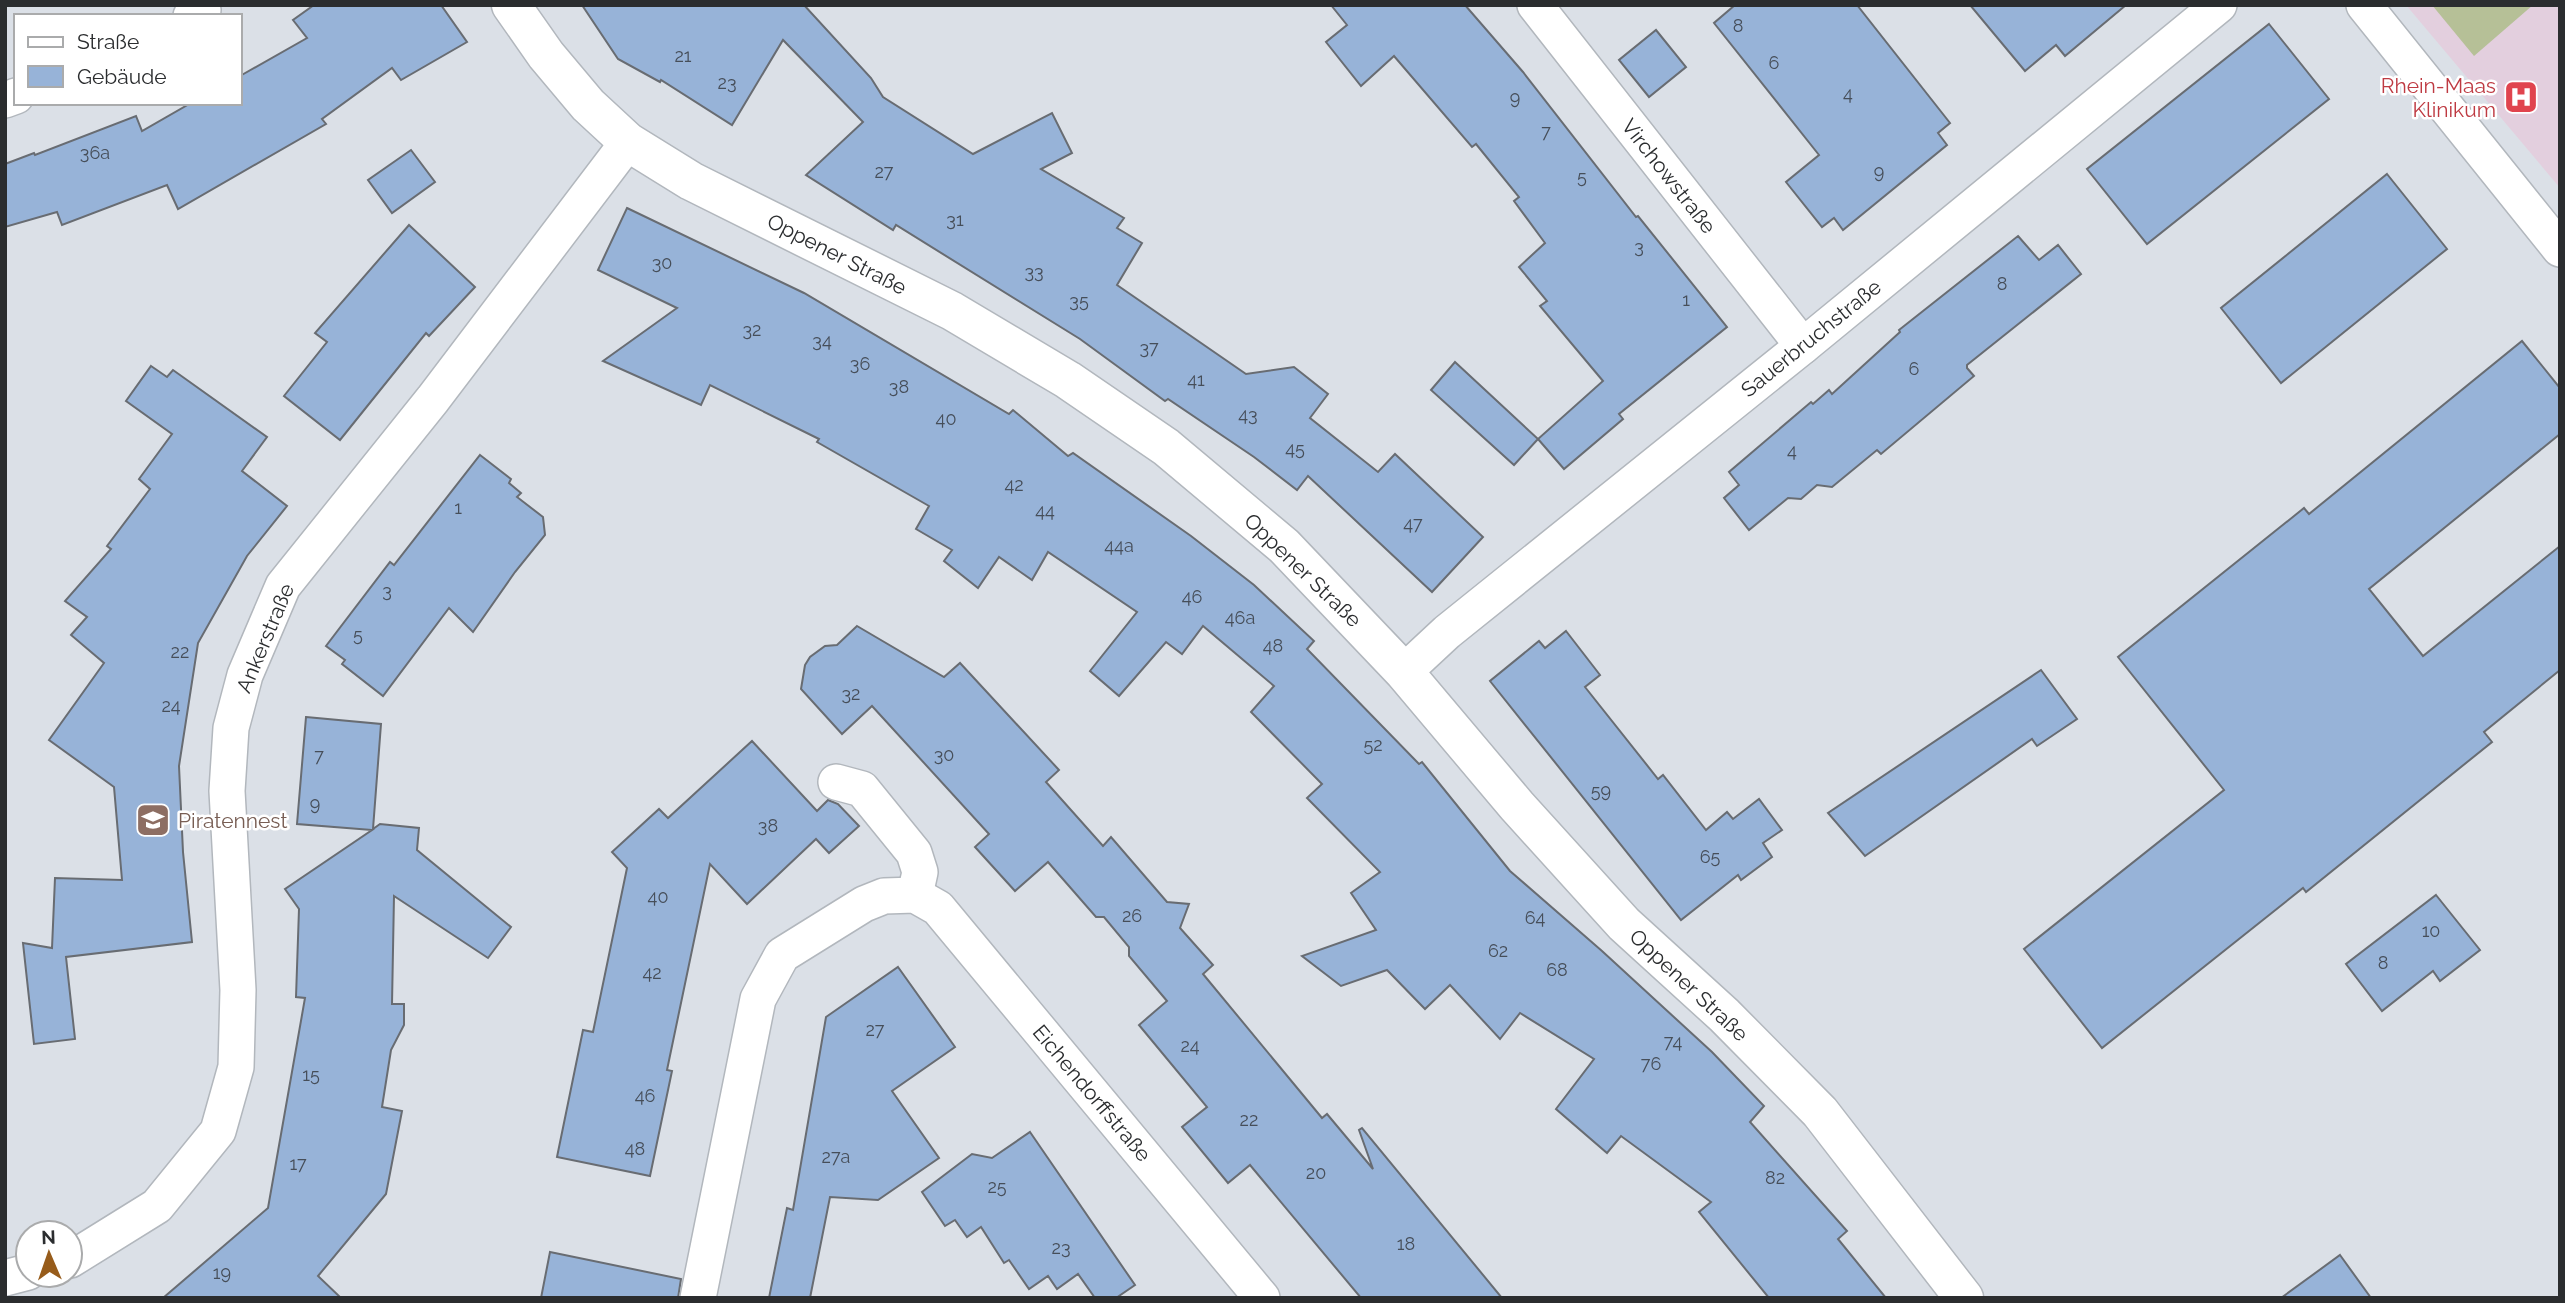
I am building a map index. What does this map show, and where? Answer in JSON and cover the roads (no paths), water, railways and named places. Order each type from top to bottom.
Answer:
[{"type":"street","name":"Oppener Straße","points":[[511,5],[546,55],[588,105],[628,142],[691,181],[952,311],[1068,380],[1166,447],[1284,546],[1404,672],[1517,806],[1624,924],[1724,1015],[1820,1112],[1964,1298]]},
{"type":"street","name":"Virchowstraße","points":[[1535,5],[1803,346]]},
{"type":"street","name":"Sauerbruchstraße","points":[[1404,672],[1447,632],[1803,346],[2219,5]]},
{"type":"street","points":[[2364,5],[2560,249]]},
{"type":"street","name":"Ankerstraße","points":[[84,1251],[157,1206],[218,1131],[236,1067],[238,1002],[227,791],[231,728],[245,675],[283,586],[433,399],[628,142]]},
{"type":"street","points":[[698,1298],[758,999],[782,956],[864,904],[884,896],[915,895],[920,872],[914,853],[862,789],[836,782]]},
{"type":"street","name":"Eichendorffstraße","points":[[915,895],[939,908],[1262,1298]]},
{"type":"place","name":"Rhein-Maas Klinikum","points":[[2521,97]]},
{"type":"place","name":"Piratennest","points":[[153,820]]}]
